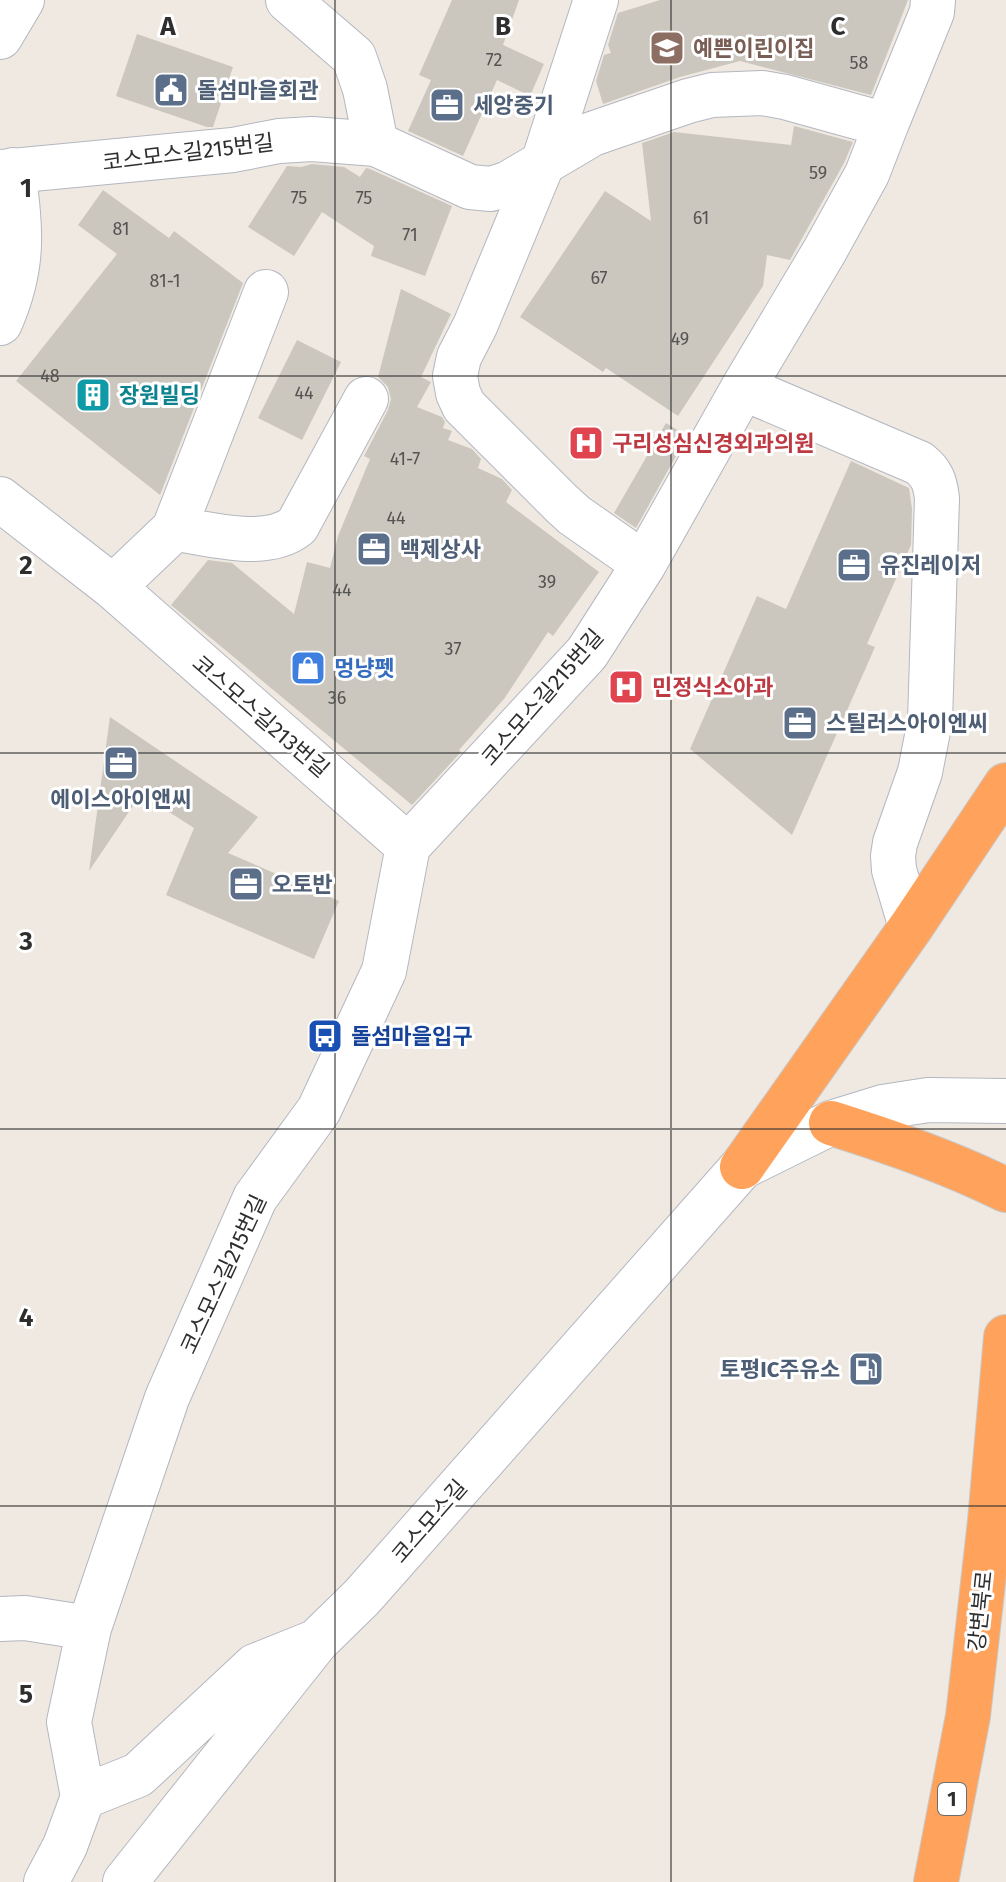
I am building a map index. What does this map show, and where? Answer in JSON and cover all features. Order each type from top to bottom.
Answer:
[{"type":"highway","points":[[742,1167],[911,927],[1006,785]]},
{"type":"highway","points":[[831,1123],[925,1154],[1006,1190]]},
{"type":"highway","name":"강변북로","points":[[936,1882],[968,1716],[990,1521],[1006,1337]]},
{"type":"street","points":[[0,37],[22,0]]},
{"type":"street","points":[[288,0],[354,57],[365,89],[376,144]]},
{"type":"street","points":[[596,0],[544,160],[475,326],[459,357],[455,376],[464,406],[574,515],[644,564]]},
{"type":"street","name":"코스모스길215번길","points":[[83,1797],[69,1722],[89,1628],[167,1398],[255,1198],[319,1110],[384,971],[408,846],[587,653],[644,564],[867,174],[932,12],[933,0]]},
{"type":"street","name":"코스모스길215번길","points":[[6,171],[233,150],[279,141],[312,139],[376,144],[470,187],[491,189],[509,183],[592,134],[712,95],[762,93],[886,125]]},
{"type":"street","points":[[0,323],[19,264],[21,241],[6,171]]},
{"type":"street","points":[[113,587],[174,529],[266,292]]},
{"type":"street","points":[[743,388],[919,463],[929,471],[935,483],[930,721],[920,772],[893,856],[894,870],[911,927]]},
{"type":"street","points":[[174,529],[263,539],[288,533],[297,526],[366,399]]},
{"type":"street","name":"코스모스길213번길","points":[[0,499],[113,587],[408,846]]},
{"type":"street","points":[[742,1167],[831,1123],[905,1102],[1006,1101]]},
{"type":"street","name":"코스모스길","points":[[125,1882],[317,1641],[362,1597],[742,1167]]},
{"type":"street","points":[[0,1619],[25,1618],[89,1628]]},
{"type":"street","points":[[46,1882],[65,1846],[83,1797],[138,1775],[255,1666],[317,1641]]},
{"type":"building","points":[[452,0],[519,0],[503,45],[544,64],[530,96],[497,80],[463,156],[408,131],[431,80],[419,75]]},
{"type":"building","points":[[660,0],[908,0],[871,95],[740,61],[680,77],[603,104],[596,81],[604,55],[611,53],[608,45],[618,13]]},
{"type":"building","points":[[137,34],[233,67],[213,127],[116,96]]},
{"type":"building","points":[[794,126],[853,142],[790,260],[767,255],[763,286],[678,416],[606,368],[603,372],[520,317],[605,191],[651,221],[642,143],[674,132],[791,145]]},
{"type":"building","points":[[312,164],[344,167],[360,177],[366,168],[370,169],[452,206],[425,276],[371,256],[374,246],[322,212],[294,256],[248,227],[287,166]]},
{"type":"building","points":[[103,190],[169,238],[174,231],[243,283],[160,495],[16,381],[117,254],[78,225]]},
{"type":"building","points":[[401,289],[451,314],[421,377],[431,382],[417,407],[442,417],[445,422],[443,428],[452,431],[448,440],[472,449],[481,459],[478,468],[502,479],[512,490],[506,502],[599,572],[553,636],[548,632],[504,699],[412,805],[171,605],[208,560],[232,563],[294,614],[307,562],[330,568],[338,536],[370,459],[364,456],[391,399],[388,387],[378,377]]},
{"type":"building","points":[[297,340],[341,362],[302,440],[258,418]]},
{"type":"building","points":[[666,423],[687,436],[636,528],[614,513]]},
{"type":"building","points":[[851,461],[909,488],[911,545],[867,644],[875,647],[792,835],[690,749],[757,596],[786,609]]},
{"type":"building","points":[[110,717],[258,817],[228,853],[339,901],[314,959],[166,895],[194,828],[141,794],[89,871]]},
{"type":"place","name":"예쁜이린이집","points":[[667,48]]},
{"type":"place","name":"돌섬마을회관","points":[[171,90]]},
{"type":"place","name":"세앙중기","points":[[447,105]]},
{"type":"place","name":"장원빌딩","points":[[93,395]]},
{"type":"place","name":"구리성심신경외과의원","points":[[586,443]]},
{"type":"place","name":"백제상사","points":[[374,549]]},
{"type":"place","name":"유진레이저","points":[[854,565]]},
{"type":"place","name":"멍냥펫","points":[[308,668]]},
{"type":"place","name":"민정식소아과","points":[[626,687]]},
{"type":"place","name":"스틸러스아이엔씨","points":[[800,723]]},
{"type":"place","name":"에이스아이앤씨","points":[[121,763]]},
{"type":"place","name":"오토반","points":[[246,884]]},
{"type":"place","name":"돌섬마을입구","points":[[325,1036]]},
{"type":"place","name":"토평IC주유소","points":[[866,1369]]}]
